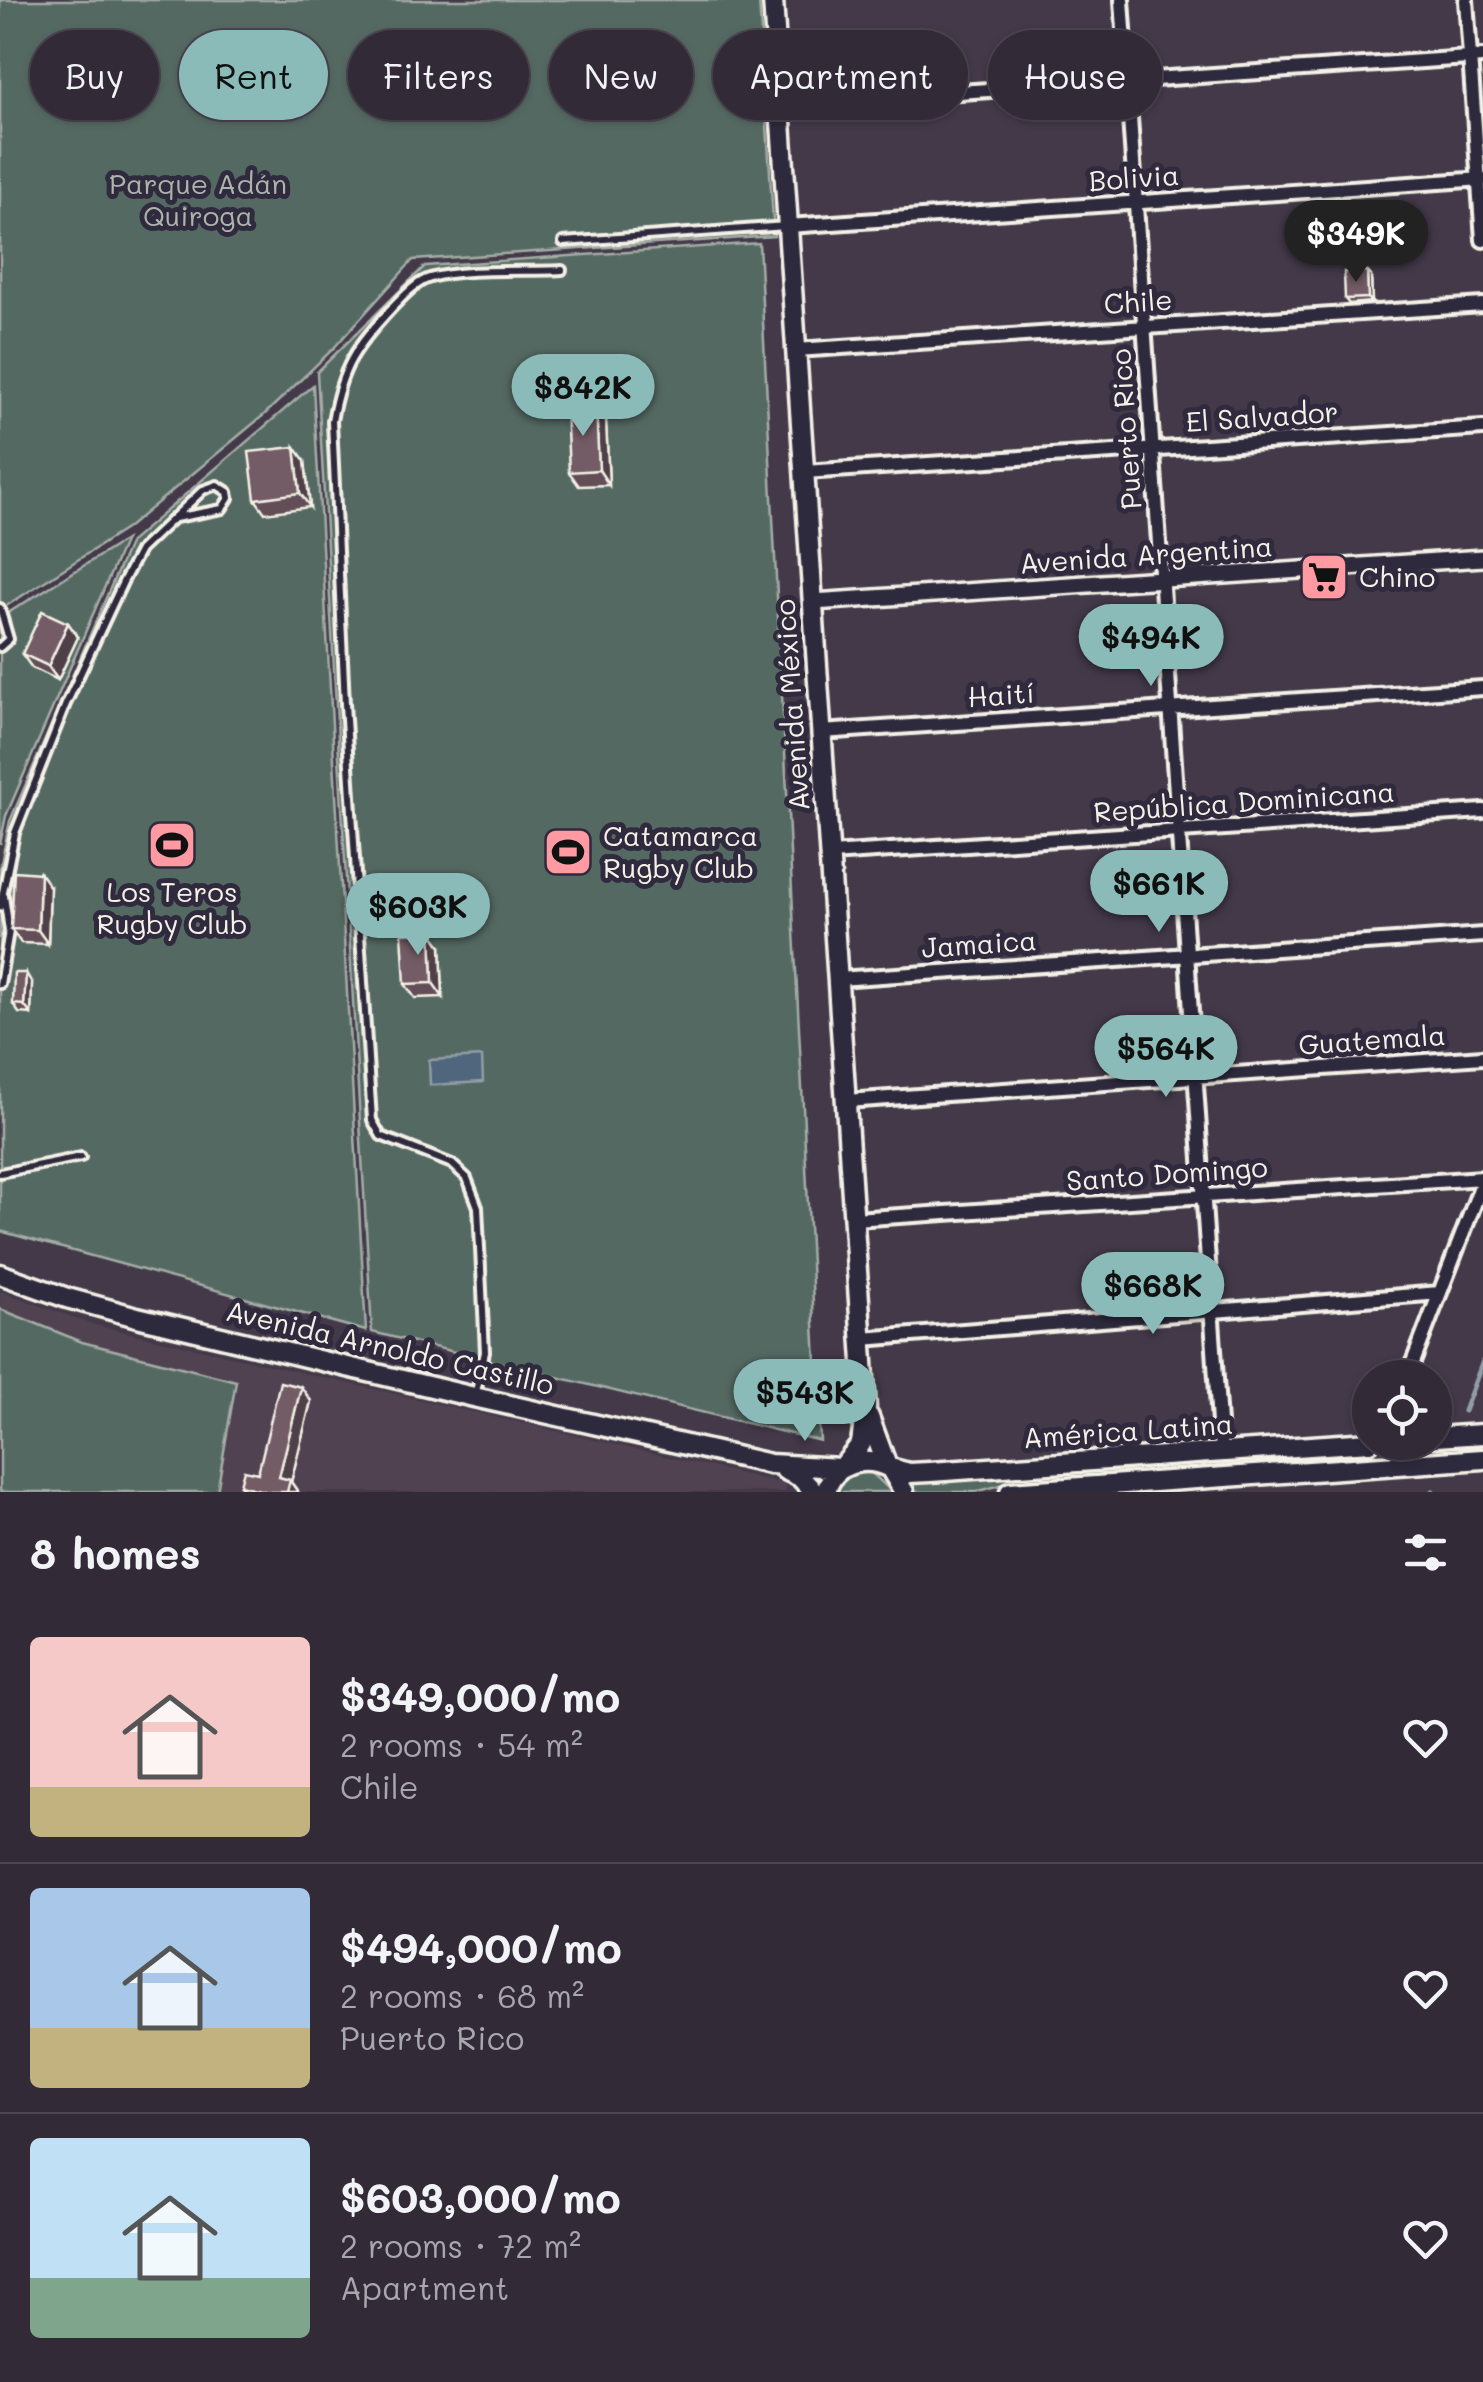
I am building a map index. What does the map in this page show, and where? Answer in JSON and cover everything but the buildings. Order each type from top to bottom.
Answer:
[{"type":"main road","name":"Avenida México","points":[[773,0],[775,30]]},
{"type":"main road","name":"Avenida México","points":[[781,120],[866,1407],[861,1444],[831,1478],[826,1492]]},
{"type":"main road","name":"Avenida Arnoldo Castillo","points":[[0,1274],[137,1317],[474,1397],[770,1464],[842,1467]]},
{"type":"main road","name":"Avenida México","points":[[866,1407],[888,1467],[904,1492]]},
{"type":"main road","points":[[1452,1437],[1483,1434]]},
{"type":"main road","name":"América Latina","points":[[842,1467],[864,1462],[909,1473],[1352,1443]]},
{"type":"main road","name":"América Latina","points":[[1010,1492],[1483,1459]]},
{"type":"main road","name":"Avenida Arnoldo Castillo","points":[[770,1464],[800,1477],[814,1492]]},
{"type":"street","name":"Puerto Rico","points":[[1122,0],[1124,30]]},
{"type":"street","points":[[1466,0],[1477,57],[1483,240]]},
{"type":"street","points":[[1162,79],[1477,57]]},
{"type":"street","name":"Puerto Rico","points":[[1130,120],[1221,1452]]},
{"type":"street","name":"Bolivia","points":[[788,226],[1481,180]]},
{"type":"street","name":"Chile","points":[[796,350],[1483,305]]},
{"type":"street","name":"El Salvador","points":[[804,472],[1483,428]]},
{"type":"street","name":"Avenida Argentina","points":[[813,602],[1483,558]]},
{"type":"street","name":"Haití","points":[[822,732],[1483,688]]},
{"type":"street","name":"República Dominicana","points":[[830,854],[1483,811]]},
{"type":"street","name":"Jamaica","points":[[838,979],[1483,934]]},
{"type":"street","name":"Guatemala","points":[[846,1101],[1483,1057]]},
{"type":"street","points":[[1414,1360],[1483,1180]]},
{"type":"street","name":"Santo Domingo","points":[[854,1219],[1483,1180]]},
{"type":"street","points":[[862,1339],[1440,1293]]},
{"type":"lane","points":[[564,242],[788,226]]},
{"type":"lane","points":[[474,1397],[485,1352],[478,1206],[467,1178],[452,1164],[381,1136],[372,1120],[345,704],[332,421],[338,389],[353,352],[405,295],[426,279],[562,270]]},
{"type":"lane","points":[[0,907],[15,833],[74,686],[140,550],[209,486],[223,487],[228,492],[222,509],[175,518]]},
{"type":"lane","points":[[0,608],[9,639],[0,648]]},
{"type":"lane","points":[[0,984],[9,931],[3,892]]},
{"type":"lane","points":[[0,1174],[81,1157]]},
{"type":"shaded area","points":[[0,1291],[91,1324],[785,1484],[786,1492],[0,1492]]},
{"type":"green space","name":"Parque Adán Quiroga","points":[[0,0],[759,0],[761,30],[713,30],[713,120],[767,120],[774,236],[413,260],[333,349],[265,414],[127,528],[0,610]]},
{"type":"green space","name":"Catamarca Rugby Club","points":[[759,243],[820,1441],[372,1332],[317,372],[425,266]]},
{"type":"green space","name":"Los Teros Rugby Club","points":[[313,385],[366,1331],[0,1231],[0,868],[10,821],[130,542]]},
{"type":"green space","points":[[125,540],[6,816],[0,844],[0,618]]},
{"type":"green space","points":[[0,1309],[82,1342],[236,1381],[217,1492],[0,1492]]},
{"type":"green space","points":[[1210,1460],[1211,1471],[1011,1482],[976,1492],[914,1492],[907,1482]]},
{"type":"green space","points":[[861,1471],[872,1473],[892,1492],[835,1492],[844,1477]]},
{"type":"water","points":[[482,1057],[483,1082],[430,1085],[429,1060]]},
{"type":"waterway","points":[[1464,1411],[1483,1361]]},
{"type":"place","name":"Chino","points":[[1324,577]]},
{"type":"place","name":"Los Teros Rugby Club","points":[[172,845]]},
{"type":"place","name":"Catamarca Rugby Club","points":[[568,852]]}]
